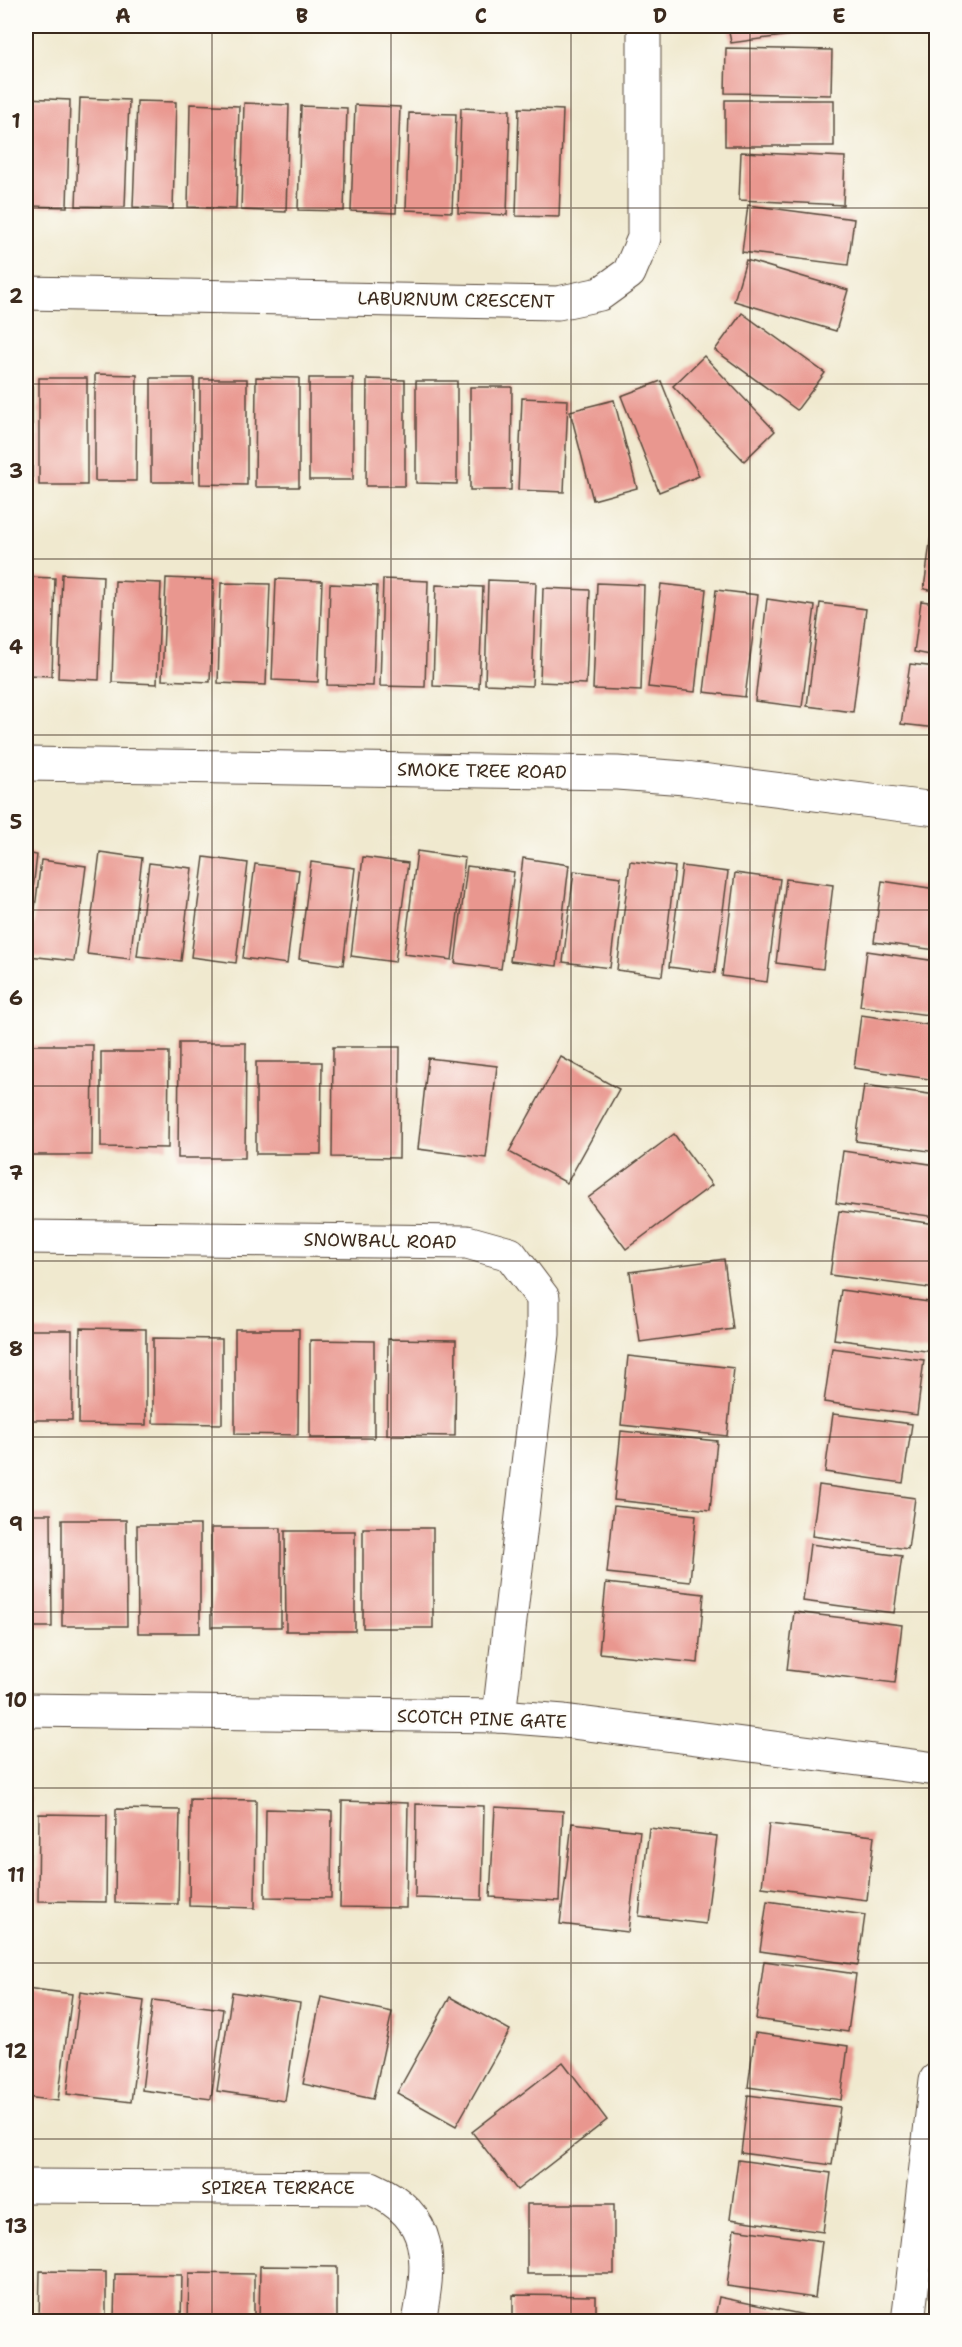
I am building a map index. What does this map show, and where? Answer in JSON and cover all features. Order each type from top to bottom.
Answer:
[{"type":"street","name":"LABURNUM CRESCENT","points":[[26,293],[558,303],[600,294],[629,273],[644,238],[644,26]]},
{"type":"street","name":"SMOKE TREE ROAD","points":[[26,764],[617,773],[685,778],[936,809]]},
{"type":"street","name":"SNOWBALL ROAD","points":[[26,1237],[466,1242],[510,1254],[543,1298],[543,1334],[499,1716]]},
{"type":"street","name":"SCOTCH PINE GATE","points":[[26,1710],[499,1716],[564,1721],[936,1769]]},
{"type":"street","points":[[908,2322],[936,2080]]},
{"type":"street","name":"SPIREA TERRACE","points":[[26,2186],[371,2188],[388,2196],[401,2206],[413,2219],[420,2234],[428,2270],[419,2322]]},
{"type":"building","points":[[728,26],[835,26],[835,29],[731,43]]},
{"type":"building","points":[[726,48],[832,50],[831,95],[725,93]]},
{"type":"building","points":[[26,98],[70,100],[67,207],[26,206]]},
{"type":"building","points":[[80,98],[129,100],[125,207],[76,206]]},
{"type":"building","points":[[725,100],[834,100],[834,146],[725,146]]},
{"type":"building","points":[[137,101],[176,102],[173,209],[133,207]]},
{"type":"building","points":[[244,103],[289,105],[286,212],[241,210]]},
{"type":"building","points":[[190,104],[239,106],[236,209],[188,207]]},
{"type":"building","points":[[355,105],[400,107],[396,213],[351,211]]},
{"type":"building","points":[[301,106],[347,108],[344,211],[298,210]]},
{"type":"building","points":[[461,108],[510,110],[507,215],[458,213]]},
{"type":"building","points":[[519,108],[563,110],[559,217],[516,216]]},
{"type":"building","points":[[409,113],[456,114],[452,212],[406,210]]},
{"type":"building","points":[[741,152],[845,157],[843,205],[739,200]]},
{"type":"building","points":[[748,205],[854,219],[848,265],[742,252]]},
{"type":"building","points":[[746,260],[848,290],[836,331],[734,301]]},
{"type":"building","points":[[742,313],[825,373],[797,410],[715,350]]},
{"type":"building","points":[[704,356],[775,431],[744,461],[673,386]]},
{"type":"building","points":[[95,374],[137,375],[136,481],[95,481]]},
{"type":"building","points":[[256,377],[299,378],[299,487],[255,487]]},
{"type":"building","points":[[39,378],[87,378],[87,485],[39,485]]},
{"type":"building","points":[[151,378],[194,378],[193,482],[151,482]]},
{"type":"building","points":[[309,378],[353,378],[353,480],[309,480]]},
{"type":"building","points":[[200,379],[247,379],[247,485],[200,484]]},
{"type":"building","points":[[367,379],[405,380],[405,486],[366,486]]},
{"type":"building","points":[[416,381],[457,381],[457,484],[416,483]]},
{"type":"building","points":[[661,381],[699,476],[659,492],[621,396]]},
{"type":"building","points":[[26,385],[32,386],[32,483],[26,483]]},
{"type":"building","points":[[470,387],[512,387],[511,490],[470,490]]},
{"type":"building","points":[[522,398],[568,400],[564,492],[518,490]]},
{"type":"building","points":[[614,400],[637,488],[593,500],[570,411]]},
{"type":"building","points":[[931,535],[936,536],[936,591],[924,589]]},
{"type":"building","points":[[62,574],[103,576],[99,680],[58,678]]},
{"type":"building","points":[[26,577],[55,578],[52,676],[26,675]]},
{"type":"building","points":[[166,578],[214,580],[210,682],[162,680]]},
{"type":"building","points":[[276,579],[322,581],[318,682],[272,680]]},
{"type":"building","points":[[383,579],[428,581],[425,687],[380,686]]},
{"type":"building","points":[[488,580],[536,582],[532,686],[485,684]]},
{"type":"building","points":[[115,581],[161,583],[157,684],[112,682]]},
{"type":"building","points":[[221,583],[270,584],[266,685],[218,683]]},
{"type":"building","points":[[597,583],[644,585],[641,691],[593,689]]},
{"type":"building","points":[[330,584],[377,586],[373,686],[327,685]]},
{"type":"building","points":[[661,584],[706,589],[695,692],[648,687]]},
{"type":"building","points":[[436,585],[483,587],[479,688],[433,686]]},
{"type":"building","points":[[543,588],[590,590],[586,684],[540,682]]},
{"type":"building","points":[[716,590],[758,595],[745,697],[704,692]]},
{"type":"building","points":[[767,599],[815,606],[802,707],[755,701]]},
{"type":"building","points":[[921,601],[936,603],[936,656],[914,652]]},
{"type":"building","points":[[820,603],[866,609],[853,712],[807,706]]},
{"type":"building","points":[[910,664],[936,667],[936,728],[901,724]]},
{"type":"building","points":[[417,851],[465,858],[452,960],[404,954]]},
{"type":"building","points":[[100,852],[142,858],[130,959],[87,954]]},
{"type":"building","points":[[26,853],[37,855],[27,939],[26,939]]},
{"type":"building","points":[[204,857],[248,863],[236,963],[191,957]]},
{"type":"building","points":[[363,857],[408,863],[395,962],[351,956]]},
{"type":"building","points":[[523,858],[569,865],[557,966],[510,961]]},
{"type":"building","points":[[41,860],[86,866],[74,961],[29,956]]},
{"type":"building","points":[[630,861],[675,867],[662,976],[617,970]]},
{"type":"building","points":[[311,862],[355,868],[343,965],[299,959]]},
{"type":"building","points":[[149,863],[192,868],[181,961],[137,956]]},
{"type":"building","points":[[255,864],[299,870],[287,964],[243,958]]},
{"type":"building","points":[[467,866],[514,872],[501,969],[455,963]]},
{"type":"building","points":[[682,866],[728,872],[715,973],[669,967]]},
{"type":"building","points":[[574,871],[621,877],[610,968],[563,962]]},
{"type":"building","points":[[735,873],[780,879],[767,982],[722,976]]},
{"type":"building","points":[[786,879],[833,885],[823,969],[776,963]]},
{"type":"building","points":[[882,881],[936,889],[936,950],[874,942]]},
{"type":"building","points":[[867,951],[936,961],[936,1016],[860,1006]]},
{"type":"building","points":[[861,1015],[936,1026],[936,1080],[854,1068]]},
{"type":"building","points":[[179,1043],[246,1043],[245,1158],[178,1158]]},
{"type":"building","points":[[29,1045],[93,1045],[92,1155],[28,1155]]},
{"type":"building","points":[[333,1047],[400,1047],[399,1158],[332,1157]]},
{"type":"building","points":[[101,1052],[169,1052],[168,1148],[101,1147]]},
{"type":"building","points":[[561,1057],[619,1089],[567,1183],[509,1152]]},
{"type":"building","points":[[428,1058],[497,1066],[486,1158],[418,1149]]},
{"type":"building","points":[[256,1062],[322,1062],[321,1154],[256,1154]]},
{"type":"building","points":[[864,1085],[936,1095],[936,1152],[856,1141]]},
{"type":"building","points":[[674,1134],[712,1185],[626,1249],[588,1198]]},
{"type":"building","points":[[843,1151],[936,1165],[936,1217],[836,1203]]},
{"type":"building","points":[[839,1211],[936,1224],[936,1289],[830,1275]]},
{"type":"building","points":[[724,1259],[733,1329],[640,1342],[630,1272]]},
{"type":"building","points":[[841,1290],[936,1303],[933,1352],[834,1339]]},
{"type":"building","points":[[80,1328],[146,1329],[146,1425],[79,1424]]},
{"type":"building","points":[[235,1329],[299,1329],[298,1435],[235,1434]]},
{"type":"building","points":[[26,1330],[72,1330],[72,1420],[26,1420]]},
{"type":"building","points":[[153,1338],[222,1339],[222,1424],[153,1423]]},
{"type":"building","points":[[388,1339],[456,1340],[455,1436],[387,1435]]},
{"type":"building","points":[[310,1340],[374,1341],[374,1438],[310,1438]]},
{"type":"building","points":[[832,1348],[924,1360],[917,1415],[824,1402]]},
{"type":"building","points":[[628,1356],[734,1368],[727,1436],[621,1425]]},
{"type":"building","points":[[833,1414],[912,1424],[903,1483],[825,1472]]},
{"type":"building","points":[[621,1431],[717,1441],[710,1510],[614,1500]]},
{"type":"building","points":[[819,1485],[915,1498],[908,1549],[812,1536]]},
{"type":"building","points":[[614,1506],[696,1515],[690,1582],[607,1573]]},
{"type":"building","points":[[26,1514],[51,1514],[52,1627],[26,1627]]},
{"type":"building","points":[[62,1520],[126,1520],[127,1626],[62,1626]]},
{"type":"building","points":[[137,1525],[200,1525],[200,1633],[138,1633]]},
{"type":"building","points":[[211,1528],[281,1528],[281,1627],[211,1627]]},
{"type":"building","points":[[363,1528],[433,1528],[433,1628],[363,1628]]},
{"type":"building","points":[[285,1531],[355,1531],[355,1631],[286,1631]]},
{"type":"building","points":[[810,1544],[902,1556],[894,1613],[803,1601]]},
{"type":"building","points":[[606,1583],[704,1594],[698,1663],[599,1653]]},
{"type":"building","points":[[794,1612],[902,1625],[895,1683],[787,1670]]},
{"type":"building","points":[[26,1796],[30,1796],[29,1904],[26,1904]]},
{"type":"building","points":[[190,1799],[256,1800],[255,1908],[189,1906]]},
{"type":"building","points":[[342,1801],[408,1803],[406,1908],[340,1907]]},
{"type":"building","points":[[416,1804],[484,1806],[482,1900],[415,1898]]},
{"type":"building","points":[[495,1807],[563,1811],[559,1901],[490,1897]]},
{"type":"building","points":[[116,1809],[180,1810],[178,1904],[115,1903]]},
{"type":"building","points":[[266,1809],[332,1811],[331,1898],[265,1897]]},
{"type":"building","points":[[39,1814],[107,1815],[106,1902],[38,1901]]},
{"type":"building","points":[[572,1823],[640,1831],[628,1932],[560,1924]]},
{"type":"building","points":[[769,1824],[874,1836],[867,1900],[762,1887]]},
{"type":"building","points":[[649,1828],[717,1836],[706,1924],[639,1916]]},
{"type":"building","points":[[767,1901],[865,1915],[858,1965],[760,1951]]},
{"type":"building","points":[[764,1961],[856,1974],[848,2032],[756,2019]]},
{"type":"building","points":[[26,1988],[72,1994],[58,2101],[26,2097]]},
{"type":"building","points":[[80,1992],[144,2001],[131,2102],[67,2094]]},
{"type":"building","points":[[232,1992],[300,2003],[285,2101],[217,2091]]},
{"type":"building","points":[[321,1997],[392,2012],[373,2099],[303,2084]]},
{"type":"building","points":[[450,1997],[510,2030],[456,2126],[397,2093]]},
{"type":"building","points":[[153,2000],[223,2009],[211,2099],[142,2090]]},
{"type":"building","points":[[755,2033],[848,2046],[841,2100],[748,2087]]},
{"type":"building","points":[[563,2062],[607,2120],[517,2190],[472,2132]]},
{"type":"building","points":[[748,2095],[840,2107],[832,2165],[741,2153]]},
{"type":"building","points":[[738,2160],[831,2173],[823,2232],[730,2219]]},
{"type":"building","points":[[527,2204],[614,2204],[614,2274],[527,2274]]},
{"type":"building","points":[[734,2229],[822,2241],[815,2298],[727,2286]]},
{"type":"building","points":[[260,2266],[337,2267],[337,2322],[259,2322]]},
{"type":"building","points":[[40,2271],[106,2272],[106,2322],[39,2322]]},
{"type":"building","points":[[189,2273],[254,2274],[254,2322],[188,2322]]},
{"type":"building","points":[[115,2274],[182,2275],[181,2322],[114,2322]]},
{"type":"building","points":[[26,2276],[31,2276],[30,2322],[26,2322]]},
{"type":"building","points":[[513,2295],[596,2296],[596,2322],[513,2322]]},
{"type":"building","points":[[719,2297],[819,2318],[818,2322],[714,2322]]}]
